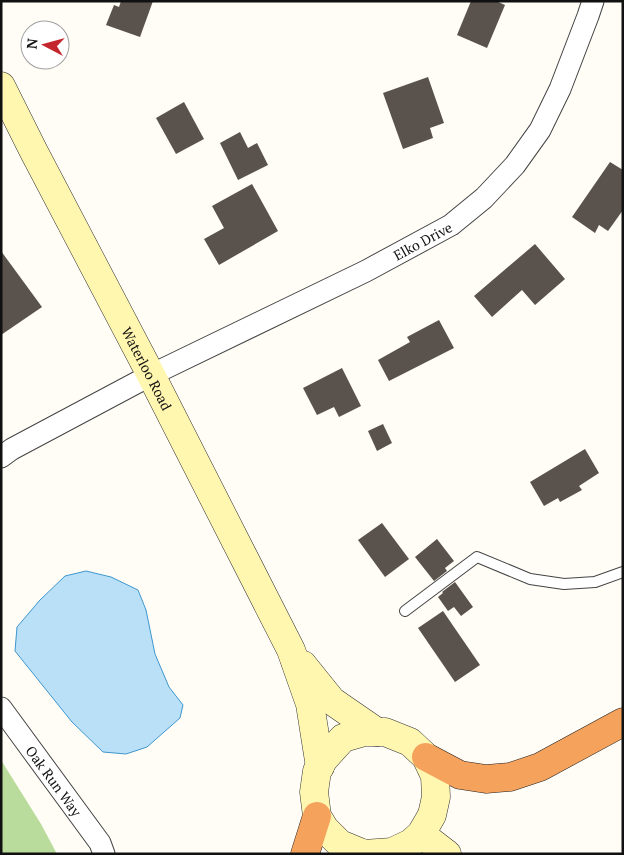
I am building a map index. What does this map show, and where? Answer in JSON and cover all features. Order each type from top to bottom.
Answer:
[{"type":"highway","points":[[426,757],[460,775],[486,778],[510,777],[540,767],[623,722]]},
{"type":"highway","points":[[305,854],[317,816]]},
{"type":"main road","name":"Waterloo Road","points":[[1,86],[291,650],[310,704],[320,767]]},
{"type":"main road","name":"Waterloo Road","points":[[291,650],[332,701],[377,732]]},
{"type":"main road","points":[[364,732],[386,732],[410,742],[426,757],[435,776],[436,797],[432,815],[421,834],[411,843],[392,852],[364,854],[340,844],[325,829],[317,816],[314,792],[317,771],[324,759],[343,738],[364,732]]},
{"type":"main road","points":[[421,834],[447,854]]},
{"type":"street","name":"Elko Drive","points":[[151,375],[374,267],[451,226],[478,203],[515,165],[540,130],[560,89],[593,1]]},
{"type":"street","points":[[1,457],[12,449],[151,375]]},
{"type":"street","name":"Oak Run Way","points":[[1,708],[100,842],[104,854]]},
{"type":"lane","points":[[405,611],[477,557],[530,579],[564,584],[595,582],[623,572]]},
{"type":"green space","points":[[1,760],[41,824],[57,854],[1,854]]},
{"type":"water","points":[[86,571],[111,577],[138,590],[146,610],[155,654],[169,687],[183,705],[180,718],[147,747],[126,754],[103,752],[72,722],[15,651],[17,627],[40,600],[65,576]]},
{"type":"building","points":[[121,1],[153,1],[140,37],[106,25],[114,5],[119,7]]},
{"type":"building","points":[[471,1],[496,1],[505,5],[487,48],[457,35]]},
{"type":"building","points":[[428,77],[444,123],[430,128],[433,138],[403,149],[383,93]]},
{"type":"building","points":[[184,102],[204,139],[176,154],[156,118]]},
{"type":"building","points":[[240,132],[248,148],[257,143],[268,165],[238,180],[220,143]]},
{"type":"building","points":[[610,162],[623,170],[623,210],[608,231],[599,225],[595,233],[572,217]]},
{"type":"building","points":[[252,184],[278,231],[219,265],[204,239],[224,228],[212,206]]},
{"type":"building","points":[[535,244],[565,279],[535,305],[522,290],[492,317],[474,296]]},
{"type":"building","points":[[1,251],[42,307],[1,335]]},
{"type":"building","points":[[439,320],[454,348],[389,381],[378,360],[410,342],[407,337]]},
{"type":"building","points":[[342,368],[361,406],[339,417],[334,407],[317,415],[303,388]]},
{"type":"building","points":[[383,424],[392,443],[377,451],[368,431]]},
{"type":"building","points":[[585,449],[599,473],[579,486],[582,490],[560,502],[558,498],[544,506],[530,482]]},
{"type":"building","points":[[382,523],[409,559],[385,577],[358,540]]},
{"type":"building","points":[[437,539],[454,561],[445,568],[447,571],[434,581],[415,557]]},
{"type":"building","points":[[455,582],[473,607],[461,616],[454,607],[448,611],[438,597]]},
{"type":"building","points":[[443,611],[480,665],[455,682],[418,628]]}]
